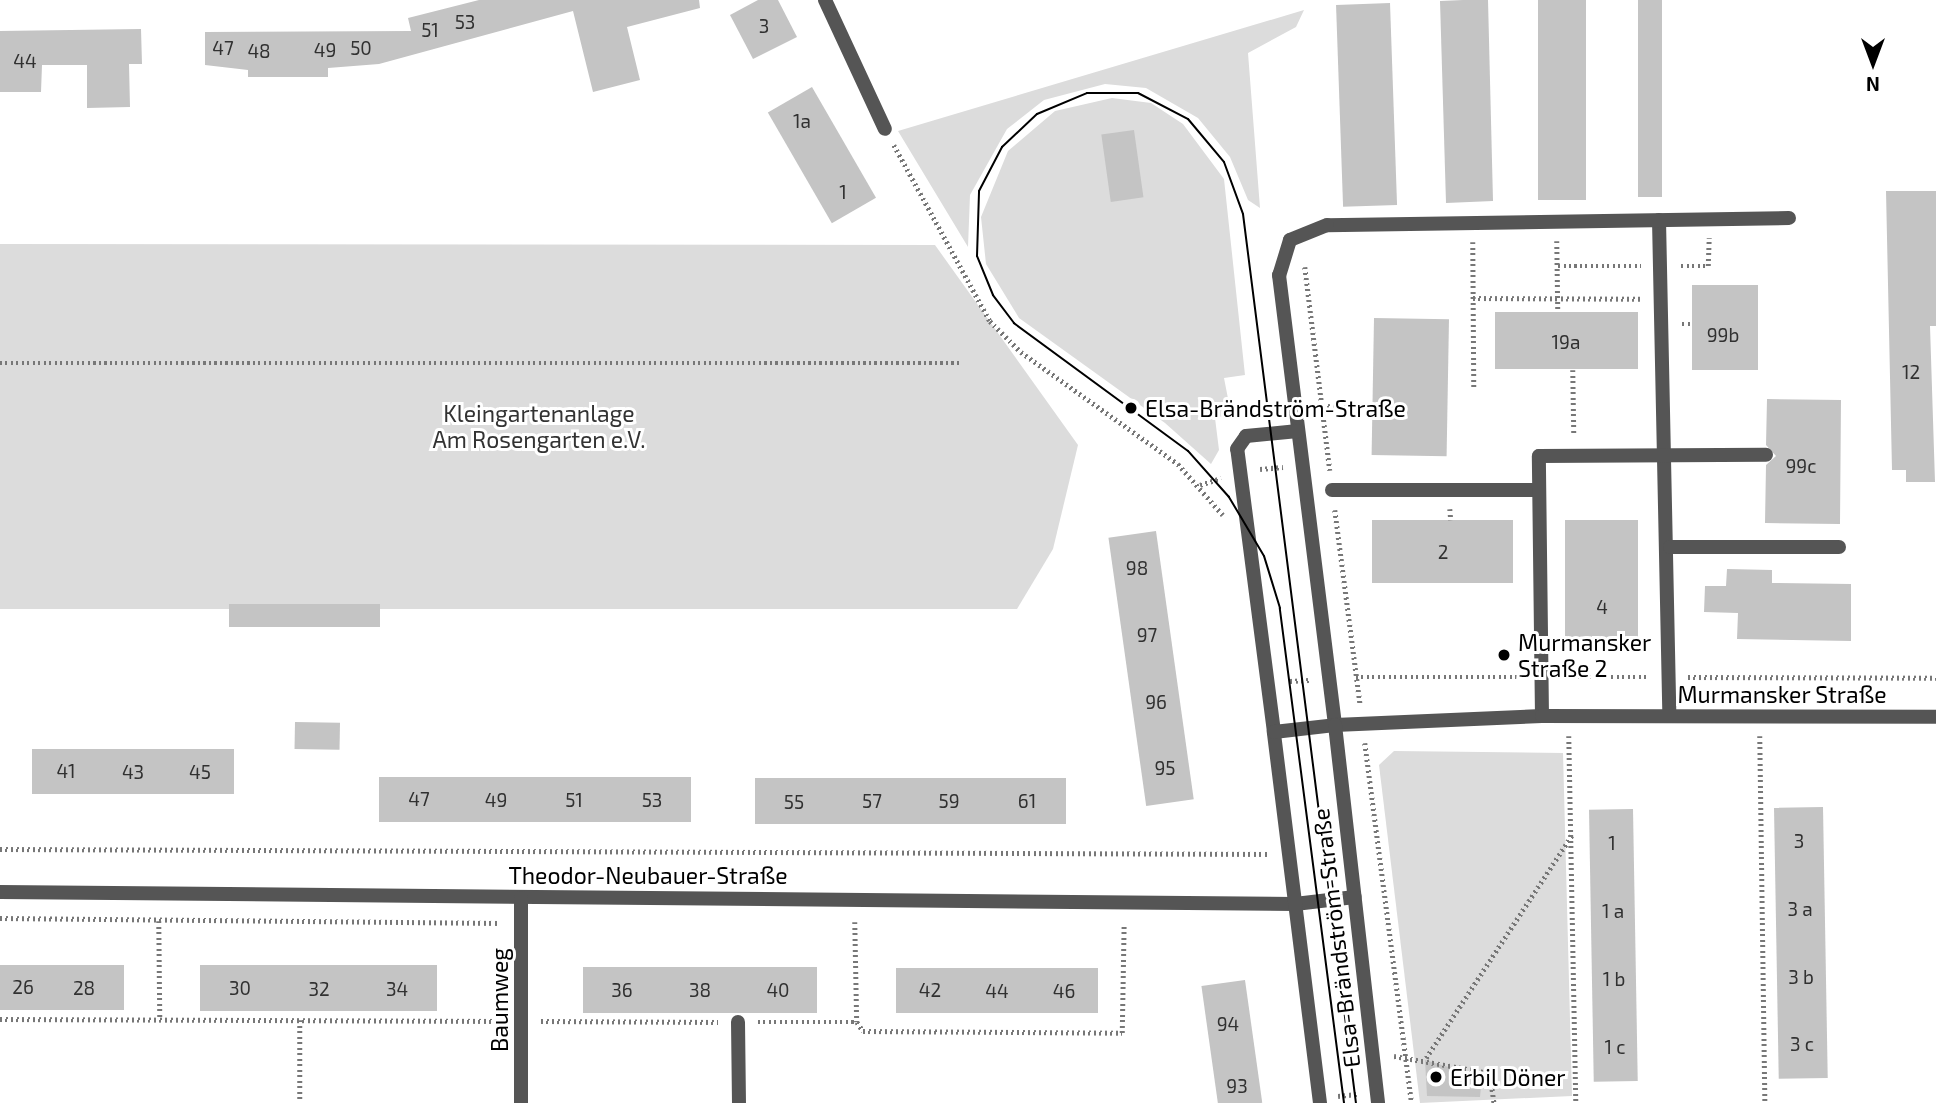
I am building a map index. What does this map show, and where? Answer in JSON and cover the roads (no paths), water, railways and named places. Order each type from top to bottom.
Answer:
[{"type":"street","points":[[825,0],[885,129]]},
{"type":"street","points":[[1669,716],[1670,547],[1660,456],[1659,220],[1789,218]]},
{"type":"street","name":"Elsa-Brändström-Straße","points":[[1378,1097],[1279,275],[1282,252],[1301,232],[1327,225],[1659,220]]},
{"type":"street","name":"Elsa-Brändström-Straße","points":[[1298,431],[1246,436],[1237,449],[1320,1101]]},
{"type":"street","points":[[1542,716],[1539,456],[1766,455]]},
{"type":"street","points":[[1332,490],[1539,490]]},
{"type":"street","points":[[1670,547],[1839,547]]},
{"type":"street","name":"Murmansker Straße","points":[[1335,725],[1542,716],[1936,717]]},
{"type":"street","points":[[1274,732],[1335,725]]},
{"type":"street","name":"Theodor-Neubauer-Straße","points":[[0,892],[521,898],[1124,898],[1295,904],[1355,897]]},
{"type":"street","name":"Baumweg","points":[[521,898],[521,1103]]},
{"type":"street","points":[[738,1022],[739,1103]]},
{"type":"tram line","points":[[1344,1103],[1280,608],[1264,556],[1229,497],[1188,451],[1014,323],[993,295],[977,256],[979,191],[1002,147],[1037,114],[1087,93],[1138,93],[1188,119],[1224,162],[1243,214],[1356,1103]]},
{"type":"place","name":"Elsa-Brändström-Straße","points":[[1131,408]]},
{"type":"place","name":"Murmansker Straße 2","points":[[1504,655]]},
{"type":"place","name":"Erbil Döner","points":[[1436,1077]]},
{"type":"park label","name":"Kleingartenanlage Am Rosengarten e.V.","points":[[539,426]]}]
